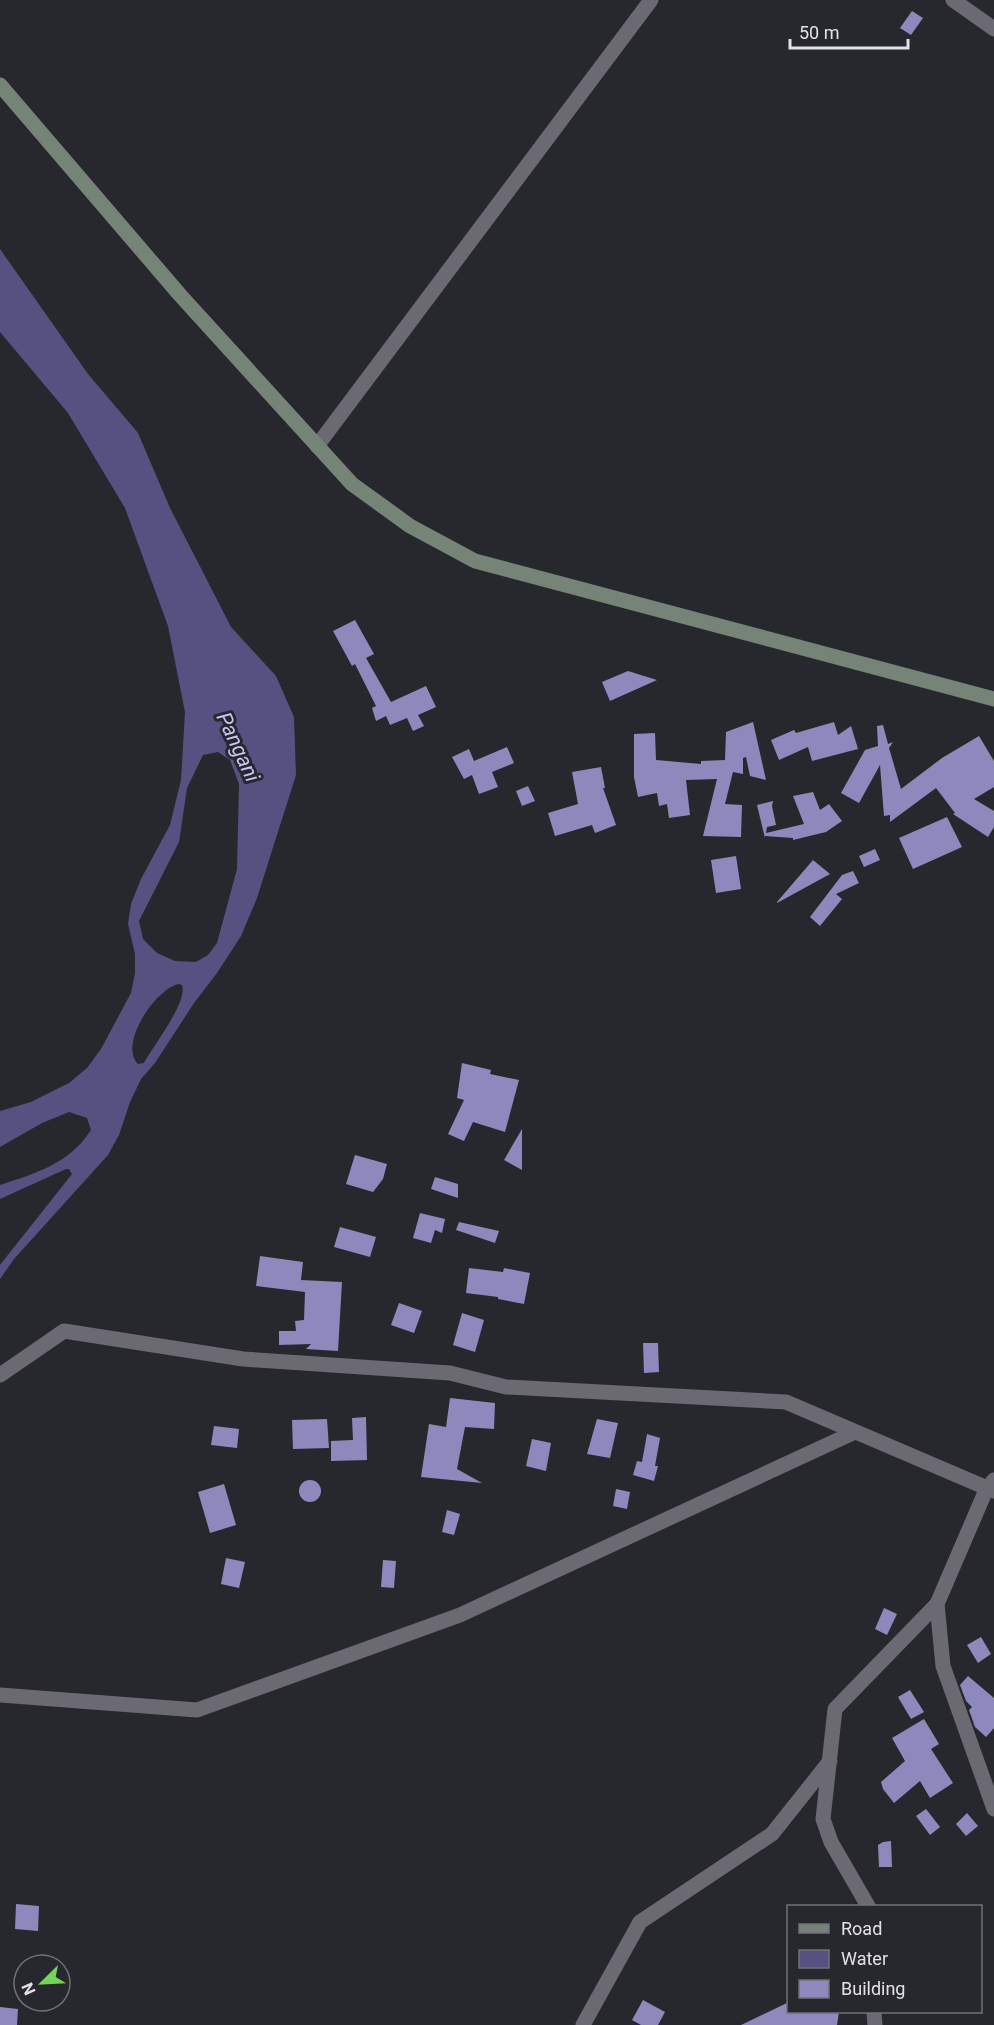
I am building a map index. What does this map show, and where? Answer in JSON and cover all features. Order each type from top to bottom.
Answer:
[{"type":"main road","points":[[0,85],[172,286],[352,484],[410,526],[475,561],[994,699]]},
{"type":"street","points":[[317,446],[651,0]]},
{"type":"street","points":[[953,0],[994,29]]},
{"type":"street","points":[[0,1375],[64,1331],[243,1359],[450,1373],[506,1387],[786,1402],[991,1487],[937,1604],[836,1709],[824,1819],[831,1842],[867,1905]]},
{"type":"street","points":[[0,1695],[197,1710],[460,1615],[855,1432]]},
{"type":"street","points":[[937,1604],[943,1666],[994,1809]]},
{"type":"street","points":[[583,2025],[640,1922],[772,1834],[830,1761]]},
{"type":"water","name":"Pangani","points":[[0,249],[88,374],[138,433],[170,508],[231,627],[276,676],[294,717],[296,775],[257,898],[241,936],[155,1063],[141,1079],[130,1102],[119,1135],[108,1155],[14,1259],[0,1279],[0,1265],[72,1174],[69,1169],[66,1169],[0,1199],[0,1185],[51,1166],[73,1151],[91,1130],[87,1118],[69,1112],[42,1123],[0,1147],[0,1111],[31,1102],[69,1083],[87,1068],[101,1049],[131,993],[135,973],[135,954],[128,924],[131,904],[141,879],[170,825],[181,780],[185,712],[168,626],[125,508],[68,413],[0,332]],"holes":[[[218,752],[230,760],[239,784],[237,869],[217,943],[208,955],[196,962],[175,961],[157,953],[143,939],[139,921],[179,842],[187,788],[203,755]],[[179,984],[182,985],[182,993],[175,1013],[144,1063],[138,1064],[133,1055],[133,1044],[142,1018],[160,995]]]},
{"type":"building","points":[[912,11],[923,18],[911,35],[900,28]]},
{"type":"building","points":[[355,620],[374,654],[366,658],[391,702],[426,686],[436,707],[418,715],[424,726],[413,731],[407,718],[390,725],[386,716],[376,721],[372,708],[376,706],[355,664],[352,666],[333,631]]},
{"type":"building","points":[[628,671],[657,680],[610,701],[602,682]]},
{"type":"building","points":[[753,722],[766,780],[750,776],[746,757],[743,758],[743,774],[733,772],[725,804],[742,805],[741,837],[703,836],[717,779],[686,780],[690,815],[669,818],[667,804],[659,806],[657,793],[638,797],[634,777],[634,734],[655,733],[656,760],[701,764],[701,761],[725,760],[726,732]]},
{"type":"building","points":[[834,722],[838,735],[851,726],[858,749],[812,761],[808,747],[779,760],[771,740],[794,730],[796,733]]},
{"type":"building","points":[[883,725],[888,744],[893,742],[889,748],[901,789],[942,758],[979,736],[994,761],[994,787],[974,799],[994,811],[994,827],[988,837],[953,814],[955,813],[936,788],[890,822],[890,815],[884,816],[880,765],[859,803],[841,793],[865,750],[878,746],[877,726]]},
{"type":"building","points":[[507,747],[514,763],[492,772],[498,787],[479,794],[472,775],[464,779],[452,757],[469,749],[474,761]]},
{"type":"building","points":[[601,767],[605,788],[603,788],[616,825],[595,833],[592,825],[555,836],[548,813],[578,804],[572,772]]},
{"type":"building","points":[[528,786],[535,801],[522,806],[516,791]]},
{"type":"building","points":[[813,792],[820,810],[829,804],[842,821],[826,832],[793,840],[793,838],[765,836],[765,838],[757,805],[773,801],[776,825],[767,827],[766,833],[804,824],[793,796]]},
{"type":"building","points":[[947,817],[962,847],[913,869],[899,838]]},
{"type":"building","points":[[875,849],[880,860],[864,867],[859,856]]},
{"type":"building","points":[[736,856],[741,889],[716,893],[711,860]]},
{"type":"building","points":[[813,860],[830,874],[777,903],[777,902]]},
{"type":"building","points":[[853,871],[859,883],[836,894],[842,899],[820,926],[810,917],[842,875]]},
{"type":"building","points":[[462,1063],[491,1070],[490,1074],[519,1080],[505,1132],[473,1122],[464,1141],[448,1134],[464,1100],[457,1098]]},
{"type":"building","points":[[522,1129],[522,1170],[504,1160]]},
{"type":"building","points":[[355,1155],[387,1164],[383,1179],[373,1192],[346,1184]]},
{"type":"building","points":[[435,1177],[458,1184],[458,1198],[431,1189]]},
{"type":"building","points":[[420,1213],[445,1219],[442,1233],[435,1230],[431,1243],[413,1238]]},
{"type":"building","points":[[459,1222],[499,1231],[495,1243],[456,1230]]},
{"type":"building","points":[[340,1227],[376,1237],[370,1257],[334,1247]]},
{"type":"building","points":[[260,1256],[303,1262],[301,1280],[342,1282],[338,1351],[306,1349],[311,1344],[279,1345],[279,1331],[296,1331],[295,1321],[304,1320],[305,1292],[256,1286]]},
{"type":"building","points":[[469,1268],[503,1272],[504,1268],[530,1273],[524,1304],[498,1299],[498,1297],[466,1293]]},
{"type":"building","points":[[399,1303],[422,1311],[414,1333],[391,1325]]},
{"type":"building","points":[[462,1313],[484,1320],[475,1352],[453,1345]]},
{"type":"building","points":[[643,1343],[658,1343],[659,1372],[644,1373]]},
{"type":"building","points":[[450,1398],[495,1403],[494,1429],[465,1427],[457,1469],[482,1483],[421,1477],[429,1424],[446,1427]]},
{"type":"building","points":[[366,1417],[367,1460],[331,1461],[331,1441],[353,1440],[352,1418]]},
{"type":"building","points":[[327,1419],[329,1448],[293,1449],[292,1420]]},
{"type":"building","points":[[597,1419],[618,1423],[610,1458],[587,1454]]},
{"type":"building","points":[[214,1426],[239,1429],[237,1448],[211,1445]]},
{"type":"building","points":[[647,1434],[660,1438],[655,1466],[658,1466],[654,1481],[633,1475],[637,1461],[642,1462]]},
{"type":"building","points":[[532,1439],[551,1443],[546,1471],[526,1466]]},
{"type":"building","points":[[310,1480],[318,1483],[321,1491],[318,1499],[310,1502],[302,1499],[299,1491],[302,1483]]},
{"type":"building","points":[[224,1484],[236,1525],[210,1533],[198,1492]]},
{"type":"building","points":[[616,1489],[630,1492],[627,1509],[613,1506]]},
{"type":"building","points":[[447,1510],[460,1514],[454,1535],[442,1532]]},
{"type":"building","points":[[226,1558],[245,1562],[239,1588],[221,1584]]},
{"type":"building","points":[[383,1560],[396,1561],[394,1588],[381,1587]]},
{"type":"building","points":[[884,1608],[897,1614],[887,1635],[875,1629]]},
{"type":"building","points":[[981,1637],[991,1654],[978,1663],[967,1645]]},
{"type":"building","points":[[968,1676],[994,1698],[994,1728],[986,1737],[975,1727],[969,1710],[972,1707],[966,1701],[960,1685]]},
{"type":"building","points":[[910,1690],[924,1712],[911,1719],[898,1697]]},
{"type":"building","points":[[924,1719],[939,1744],[931,1749],[953,1783],[930,1798],[920,1781],[894,1803],[883,1789],[881,1782],[905,1761],[892,1738]]},
{"type":"building","points":[[926,1809],[940,1827],[930,1835],[916,1816]]},
{"type":"building","points":[[967,1813],[978,1826],[966,1836],[956,1824]]},
{"type":"building","points":[[891,1841],[892,1867],[879,1867],[878,1845]]},
{"type":"building","points":[[16,1904],[39,1906],[38,1931],[15,1929]]},
{"type":"building","points":[[643,2000],[665,2012],[658,2025],[641,2025],[632,2020]]},
{"type":"building","points":[[787,2003],[787,2013],[839,2013],[837,2025],[741,2025]]},
{"type":"building","points":[[0,2007],[12,2008],[12,2013],[18,2013],[17,2025],[0,2025]]}]
